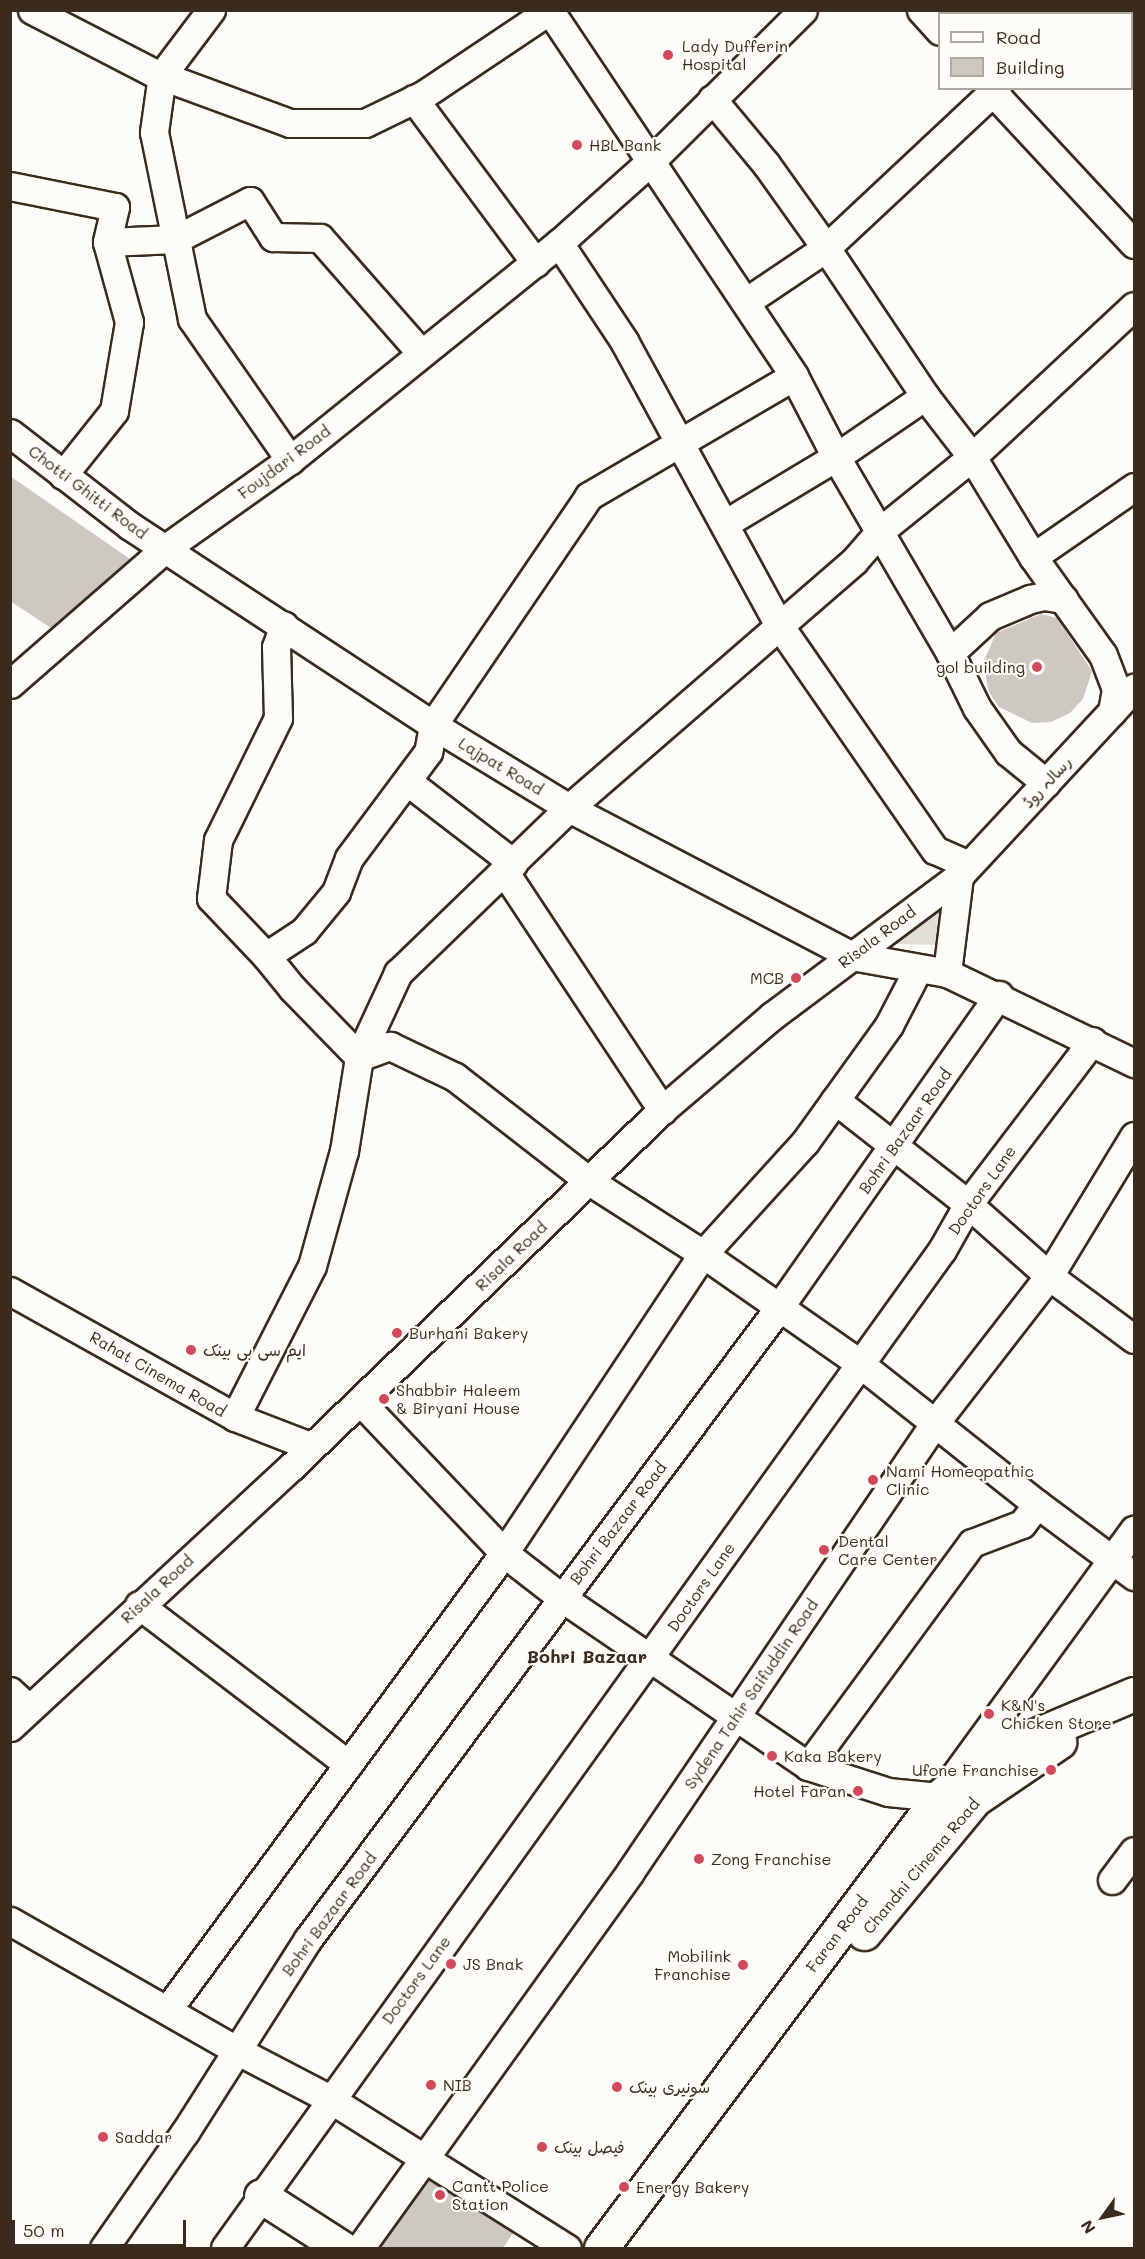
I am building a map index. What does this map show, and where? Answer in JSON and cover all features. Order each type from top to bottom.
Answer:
[{"type":"main road","name":"Faran Road","points":[[601,2248],[939,1797],[991,1754],[1134,1694]]},
{"type":"main road","name":"Chandni Cinema Road","points":[[621,2248],[778,2036],[975,1799],[1065,1738],[1134,1708]]},
{"type":"main road","points":[[261,2196],[342,2248]]},
{"type":"street","points":[[32,10],[162,75],[290,123],[365,123],[414,99],[550,11],[747,301],[794,376],[836,457],[950,653],[977,708],[1008,752],[1046,783]]},
{"type":"street","points":[[211,10],[162,75],[154,132],[192,319],[290,460]]},
{"type":"street","name":"Foujdari Road","points":[[10,684],[166,548],[290,460],[560,243],[651,161],[803,10]]},
{"type":"street","points":[[921,10],[938,30]]},
{"type":"street","points":[[747,301],[826,248],[993,90],[1134,244]]},
{"type":"street","points":[[414,99],[536,263]]},
{"type":"street","points":[[712,99],[766,164],[826,248],[925,396],[972,457],[1033,557],[1104,654],[1116,689],[1112,712]]},
{"type":"street","points":[[10,186],[115,207],[107,242],[129,322],[114,411],[63,475]]},
{"type":"street","points":[[107,242],[176,239],[250,201],[273,237],[320,238],[421,353]]},
{"type":"street","points":[[560,243],[624,341],[726,524],[779,626],[935,850],[964,870],[947,973]]},
{"type":"street","points":[[235,1417],[312,1266],[344,1151],[359,1057],[398,974],[569,808],[854,561],[880,531],[972,457],[1134,306]]},
{"type":"street","points":[[266,956],[304,932],[336,892],[349,858],[408,782],[428,752],[433,725],[589,496],[678,441],[794,376]]},
{"type":"street","points":[[726,524],[836,457],[925,396]]},
{"type":"street","name":"Chotti Ghitti Road","points":[[10,433],[130,526],[166,548]]},
{"type":"street","points":[[1033,557],[1134,488]]},
{"type":"street","name":"Lajpat Road","points":[[166,548],[433,725],[569,808],[852,956],[917,970],[947,973],[999,995],[1134,1063]]},
{"type":"street","points":[[950,653],[990,616],[1030,598],[1044,596],[1064,599]]},
{"type":"street","points":[[284,625],[276,647],[278,718],[218,840],[211,898],[266,956],[292,988],[359,1057]]},
{"type":"street","name":"رسالہ روڈ","points":[[964,870],[1134,688]]},
{"type":"street","points":[[408,782],[509,867],[662,1110]]},
{"type":"street","name":"Risala Road","points":[[17,1709],[139,1605],[360,1401],[662,1110],[772,1016],[964,870]]},
{"type":"street","points":[[168,2009],[504,1553],[703,1254],[805,1142],[889,1025],[917,970]]},
{"type":"street","name":"Bohri Bazaar Road","points":[[104,2248],[185,2132],[308,1939],[778,1309],[894,1148],[999,995]]},
{"type":"street","name":"Doctors Lane","points":[[225,2248],[942,1250],[968,1204],[1092,1041]]},
{"type":"street","points":[[359,1057],[390,1046],[455,1077],[589,1181],[703,1254],[778,1309],[859,1363],[1037,1504],[1134,1576]]},
{"type":"street","points":[[835,1100],[968,1204],[1049,1276],[1134,1339]]},
{"type":"street","name":"Sydena Tahir Saifuddin Road","points":[[360,2248],[630,1872],[934,1424],[1049,1276],[1134,1136]]},
{"type":"street","name":"Rahat Cinema Road","points":[[10,1291],[235,1417],[310,1446]]},
{"type":"street","points":[[360,1401],[504,1553],[562,1598],[808,1766],[888,1792],[939,1797],[1134,1530]]},
{"type":"street","points":[[808,1766],[972,1543],[1022,1524],[1037,1504]]},
{"type":"street","points":[[139,1605],[348,1764]]},
{"type":"street","points":[[1112,1880],[1134,1851]]},
{"type":"street","points":[[10,1921],[168,2009],[236,2050],[330,2099],[426,2156],[567,2248]]},
{"type":"shaded area","points":[[940,901],[946,945],[890,944]]},
{"type":"building","points":[[10,476],[130,559],[51,628],[10,601]]},
{"type":"building","name":"gol building","points":[[1041,614],[1057,618],[1092,671],[1083,699],[1070,713],[1051,722],[1032,723],[999,707],[989,692],[983,663],[996,633]]},
{"type":"building","name":"Cantt Police Station","points":[[429,2180],[513,2233],[503,2248],[379,2248]]},
{"type":"place","name":"Lady Dufferin Hospital","points":[[668,55]]},
{"type":"place","name":"HBL Bank","points":[[577,145]]},
{"type":"place","name":"gol building","points":[[1037,667]]},
{"type":"place","name":"MCB","points":[[796,978]]},
{"type":"place","name":"Burhani Bakery","points":[[397,1333]]},
{"type":"place","name":"ایم سی بی بینک","points":[[191,1350]]},
{"type":"place","name":"Shabbir Haleem & Biryani House","points":[[384,1399]]},
{"type":"place","name":"Nami Homeopathic Clinic","points":[[873,1480]]},
{"type":"place","name":"Dental Care Center","points":[[824,1550]]},
{"type":"place","name":"K&N's Chicken Store","points":[[989,1714]]},
{"type":"place","name":"Kaka Bakery","points":[[772,1756]]},
{"type":"place","name":"Ufone Franchise","points":[[1051,1770]]},
{"type":"place","name":"Hotel Faran","points":[[858,1791]]},
{"type":"place","name":"Zong Franchise","points":[[699,1859]]},
{"type":"place","name":"JS Bnak","points":[[451,1964]]},
{"type":"place","name":"Mobilink Franchise","points":[[743,1965]]},
{"type":"place","name":"NIB","points":[[431,2085]]},
{"type":"place","name":"سونیری بینک","points":[[617,2087]]},
{"type":"place","name":"Saddar","points":[[103,2137]]},
{"type":"place","name":"فیصل بینک","points":[[542,2147]]},
{"type":"place","name":"Energy Bakery","points":[[624,2187]]},
{"type":"place","name":"Cantt Police Station","points":[[440,2195]]},
{"type":"district","name":"Bohri Bazaar","points":[[587,1656]]}]
